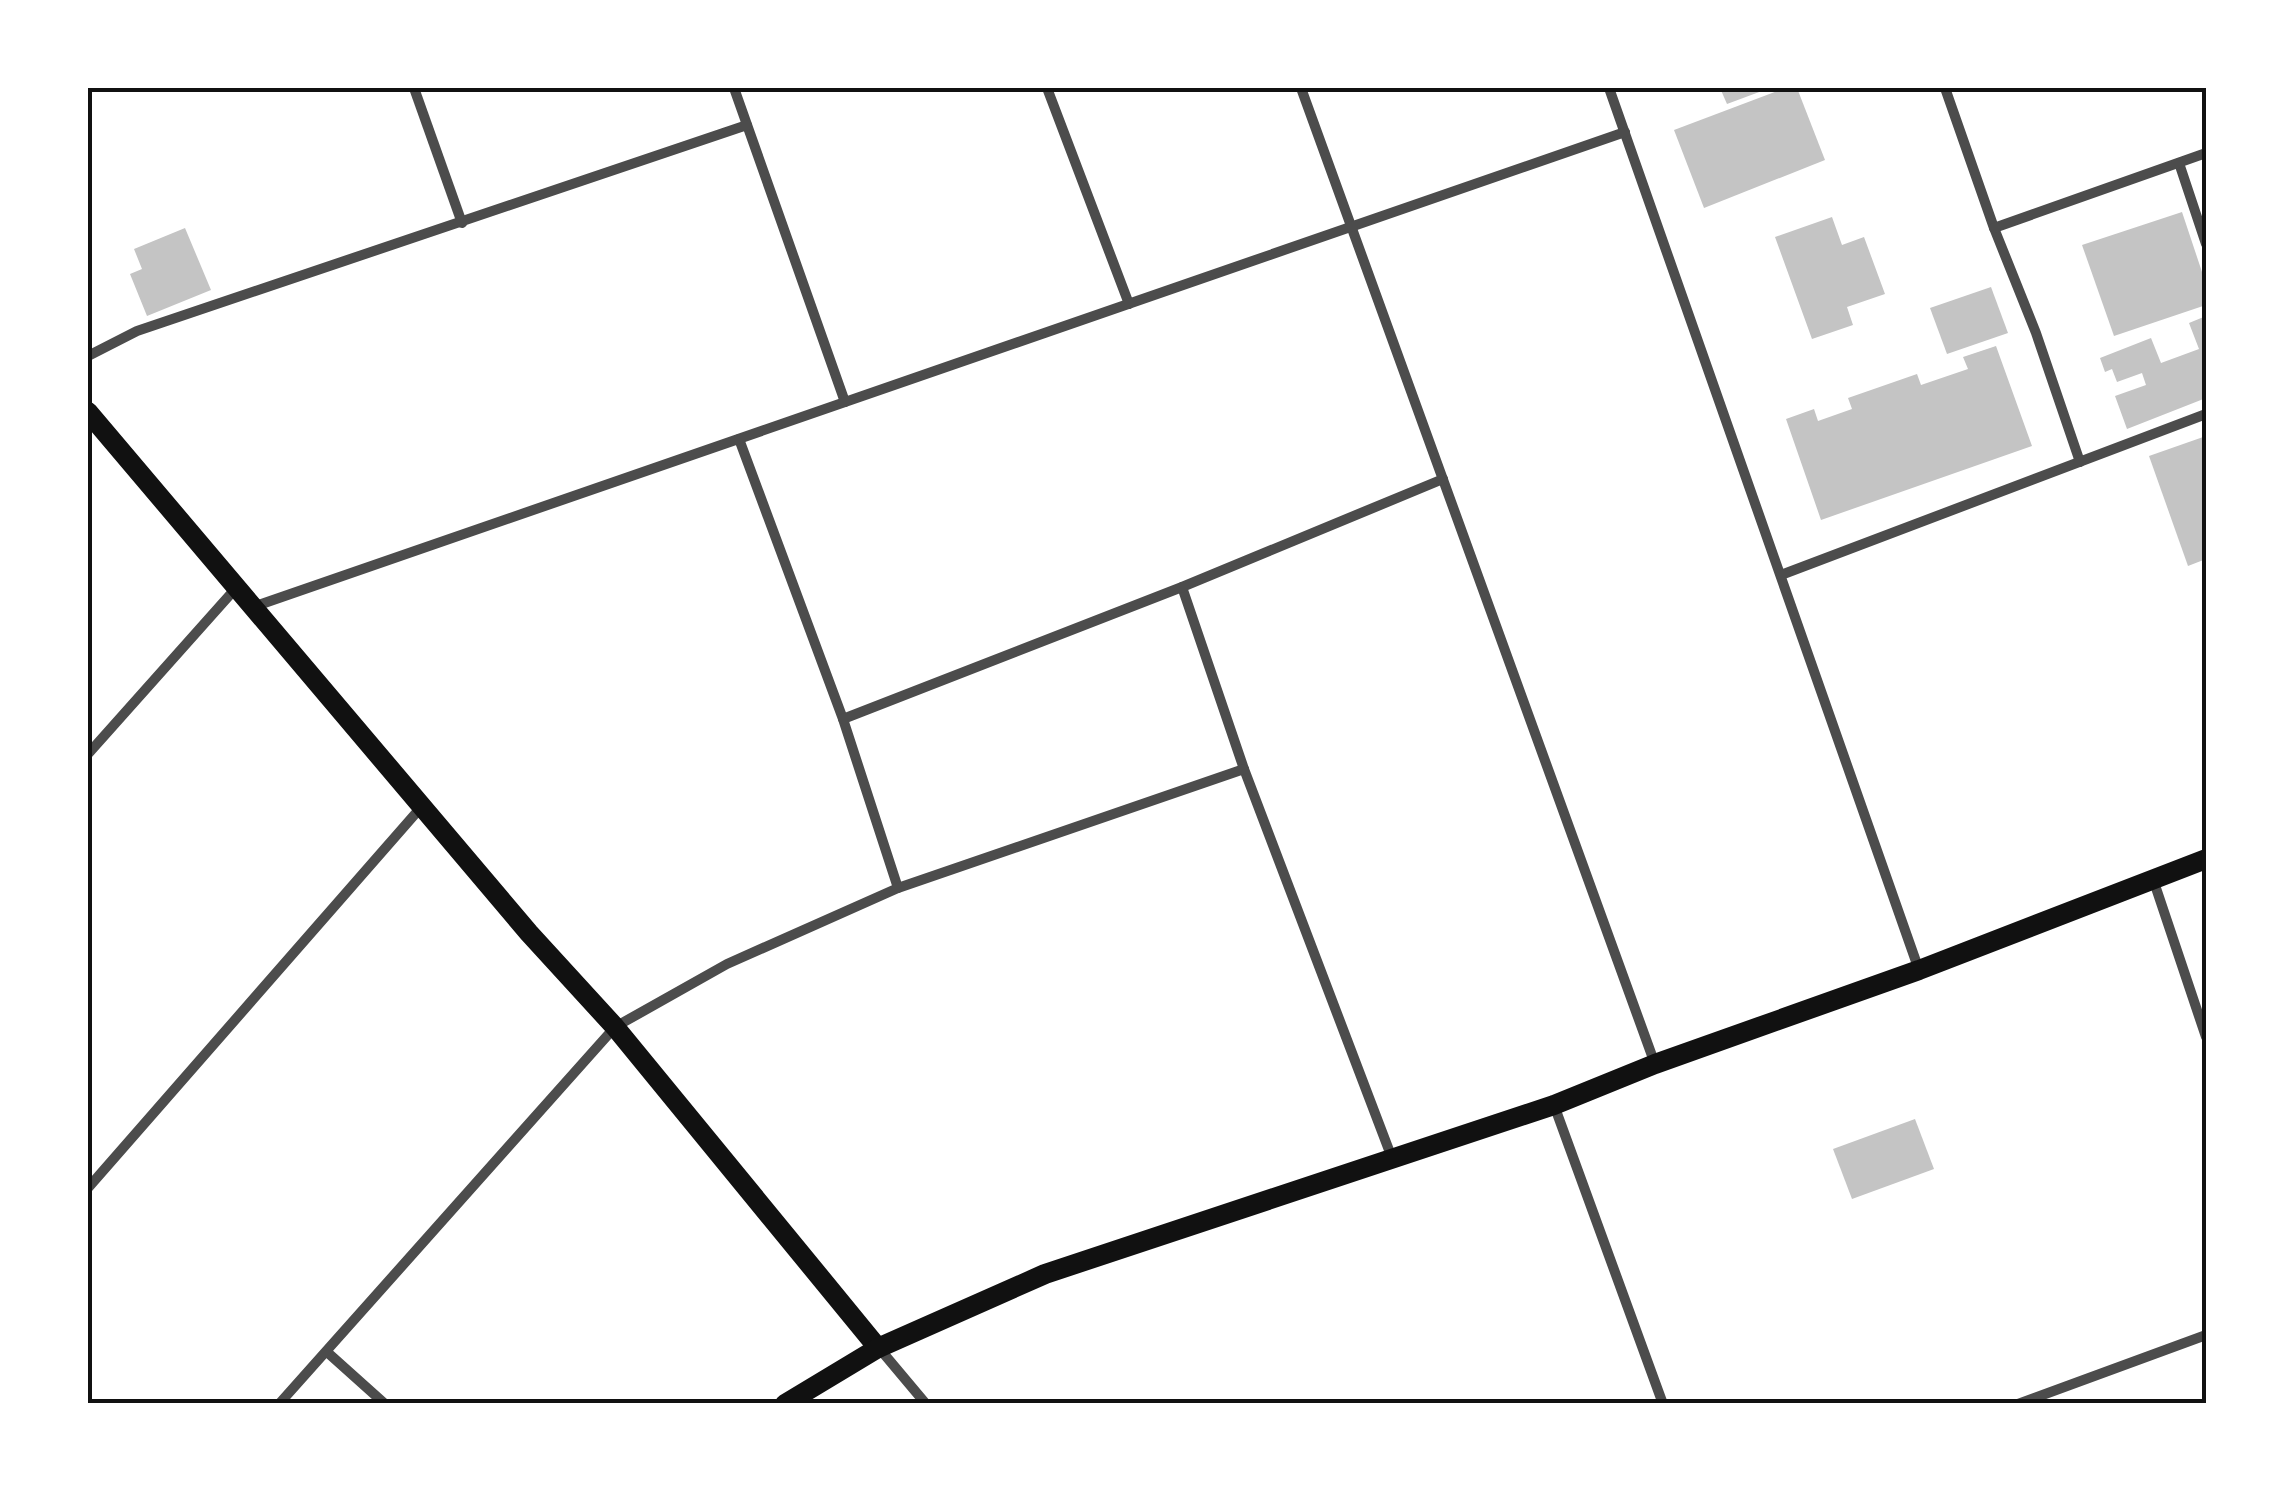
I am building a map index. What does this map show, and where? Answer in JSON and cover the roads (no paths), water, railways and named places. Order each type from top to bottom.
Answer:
[{"type":"main road","points":[[88,412],[530,933],[615,1027],[878,1348]]},
{"type":"main road","points":[[785,1404],[878,1348],[1046,1274],[1554,1105],[2206,859]]},
{"type":"street","points":[[414,88],[462,223]]},
{"type":"street","points":[[734,88],[845,402]]},
{"type":"street","points":[[1048,88],[1128,304]]},
{"type":"street","points":[[1301,88],[1655,1064]]},
{"type":"street","points":[[1609,88],[1920,970]]},
{"type":"street","points":[[1945,88],[2080,462]]},
{"type":"street","points":[[88,356],[137,332],[747,126]]},
{"type":"street","points":[[253,607],[1625,132]]},
{"type":"street","points":[[1994,228],[2206,153]]},
{"type":"street","points":[[2179,162],[2206,244]]},
{"type":"street","points":[[1781,575],[2206,414]]},
{"type":"street","points":[[738,439],[843,719],[898,888]]},
{"type":"street","points":[[843,719],[1182,587],[1443,479]]},
{"type":"street","points":[[1182,587],[1244,769],[1392,1158]]},
{"type":"street","points":[[88,754],[237,588]]},
{"type":"street","points":[[279,1404],[615,1027],[727,964],[898,888],[1244,769]]},
{"type":"street","points":[[88,1188],[423,805]]},
{"type":"street","points":[[2153,880],[2206,1037]]},
{"type":"street","points":[[1554,1105],[1663,1404]]},
{"type":"street","points":[[2018,1404],[2206,1335]]},
{"type":"street","points":[[878,1348],[926,1404]]},
{"type":"street","points":[[327,1352],[385,1404]]}]
